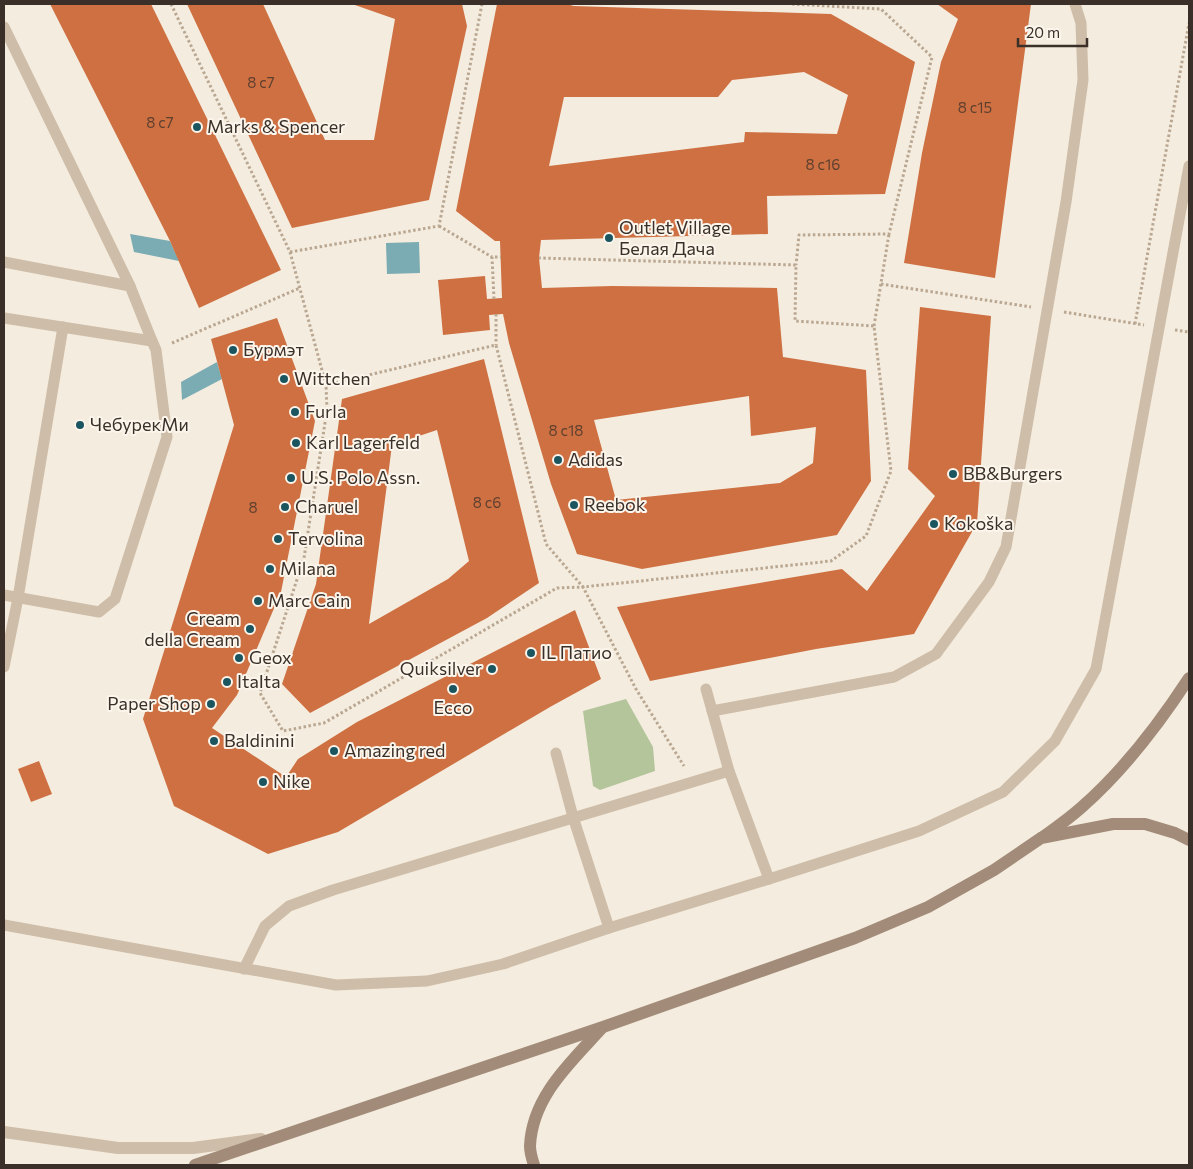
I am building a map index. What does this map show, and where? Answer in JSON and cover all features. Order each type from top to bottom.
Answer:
[{"type":"main road","points":[[195,1165],[603,1027],[855,938],[928,906],[994,870],[1083,806],[1122,767],[1162,719],[1189,678]]},
{"type":"main road","points":[[1041,838],[1113,824],[1145,824],[1175,833],[1189,840]]},
{"type":"main road","points":[[534,1165],[530,1147],[537,1112],[555,1080],[603,1027]]},
{"type":"street","points":[[4,1132],[118,1148],[193,1148],[273,1138]]},
{"type":"lane","points":[[712,711],[894,677],[936,654],[989,582],[1006,547],[1066,202],[1083,80],[1081,23],[1075,4]]},
{"type":"lane","points":[[4,27],[130,286],[154,346],[167,437],[114,599],[99,612],[4,595]]},
{"type":"lane","points":[[4,925],[336,985],[427,981],[504,964],[609,928],[919,831],[1003,792],[1055,741],[1096,670],[1189,166]]},
{"type":"lane","points":[[4,262],[130,286]]},
{"type":"lane","points":[[4,318],[63,327],[154,346]]},
{"type":"lane","points":[[4,667],[18,598],[63,327]]},
{"type":"lane","points":[[706,689],[729,771],[769,879]]},
{"type":"lane","points":[[556,753],[573,817],[609,928]]},
{"type":"lane","points":[[244,969],[265,926],[289,906],[333,890],[729,771]]},
{"type":"lane","points":[[4,1137],[26,1136]]},
{"type":"path","points":[[170,4],[290,252],[326,385],[327,410],[304,558],[260,693],[283,731],[324,723],[557,588],[583,587],[832,560],[866,536],[890,471],[874,326],[889,234],[932,57],[881,9],[792,4]]},
{"type":"path","points":[[438,226],[482,4]]},
{"type":"path","points":[[1135,324],[1189,23]]},
{"type":"path","points":[[290,252],[438,226],[492,257],[501,257]]},
{"type":"path","points":[[874,326],[795,321],[796,265],[799,235],[889,234]]},
{"type":"path","points":[[492,257],[494,298]]},
{"type":"path","points":[[539,258],[796,265]]},
{"type":"path","points":[[881,284],[1189,332]]},
{"type":"path","points":[[154,346],[300,288]]},
{"type":"path","points":[[496,314],[496,345],[546,544],[583,587],[636,689],[684,767]]},
{"type":"path","points":[[326,385],[496,345]]},
{"type":"green space","points":[[626,699],[653,747],[655,771],[600,790],[593,786],[583,711]]},
{"type":"water","points":[[130,234],[170,241],[179,261],[134,252]]},
{"type":"water","points":[[419,242],[420,273],[387,274],[386,243]]},
{"type":"water","points":[[217,362],[222,379],[182,400],[181,382]]},
{"type":"building","points":[[50,4],[151,4],[281,270],[199,308],[170,241]]},
{"type":"building","points":[[187,4],[263,4],[325,140],[374,140],[395,19],[352,4],[462,4],[467,26],[429,200],[292,228]]},
{"type":"building","points":[[497,4],[566,4],[574,6],[831,14],[915,62],[885,194],[767,196],[768,234],[541,240],[539,258],[542,288],[612,286],[777,288],[783,357],[866,370],[871,481],[837,535],[642,569],[577,554],[551,484],[509,343],[503,314],[489,315],[490,330],[443,335],[438,280],[485,276],[487,299],[502,298],[500,241],[495,241],[456,211]],"holes":[[[804,72],[848,95],[837,134],[745,132],[744,142],[549,166],[564,97],[718,97],[732,80]],[[749,396],[751,436],[816,427],[813,463],[780,483],[616,500],[594,420]]]},
{"type":"building","points":[[937,4],[1031,4],[995,278],[904,263],[922,153],[941,62],[958,19]]},
{"type":"building","points":[[920,307],[991,316],[977,523],[914,634],[816,649],[650,681],[617,607],[842,569],[867,591],[935,496],[908,469]]},
{"type":"building","points":[[277,318],[315,421],[281,592],[237,695],[212,728],[286,777],[298,759],[357,722],[575,610],[601,679],[338,832],[268,854],[174,806],[143,719],[234,425],[211,339]]},
{"type":"building","points":[[484,359],[539,583],[487,618],[310,713],[282,684],[316,584],[342,399]],"holes":[[[437,430],[469,561],[448,579],[369,624],[392,445]]]},
{"type":"building","points":[[39,761],[52,794],[31,802],[18,769]]},
{"type":"place","name":"Marks & Spencer","points":[[197,127]]},
{"type":"place","name":"Outlet Village Белая Дача","points":[[609,238]]},
{"type":"place","name":"Бурмэт","points":[[233,350]]},
{"type":"place","name":"Wittchen","points":[[284,379]]},
{"type":"place","name":"Furla","points":[[295,412]]},
{"type":"place","name":"ЧебурекМи","points":[[80,425]]},
{"type":"place","name":"Karl Lagerfeld","points":[[296,443]]},
{"type":"place","name":"Adidas","points":[[558,460]]},
{"type":"place","name":"BB&Burgers","points":[[953,474]]},
{"type":"place","name":"U.S. Polo Assn.","points":[[291,478]]},
{"type":"place","name":"Reebok","points":[[574,505]]},
{"type":"place","name":"Charuel","points":[[285,507]]},
{"type":"place","name":"Kokoška","points":[[934,524]]},
{"type":"place","name":"Tervolina","points":[[278,539]]},
{"type":"place","name":"Milana","points":[[270,569]]},
{"type":"place","name":"Marc Cain","points":[[258,601]]},
{"type":"place","name":"Cream della Cream","points":[[250,629]]},
{"type":"place","name":"IL Патио","points":[[531,653]]},
{"type":"place","name":"Geox","points":[[239,658]]},
{"type":"place","name":"Quiksilver","points":[[492,669]]},
{"type":"place","name":"ItaIta","points":[[227,682]]},
{"type":"place","name":"Ecco","points":[[453,689]]},
{"type":"place","name":"Paper Shop","points":[[211,704]]},
{"type":"place","name":"Baldinini","points":[[214,741]]},
{"type":"place","name":"Amazing red","points":[[334,751]]},
{"type":"place","name":"Nike","points":[[263,782]]}]
